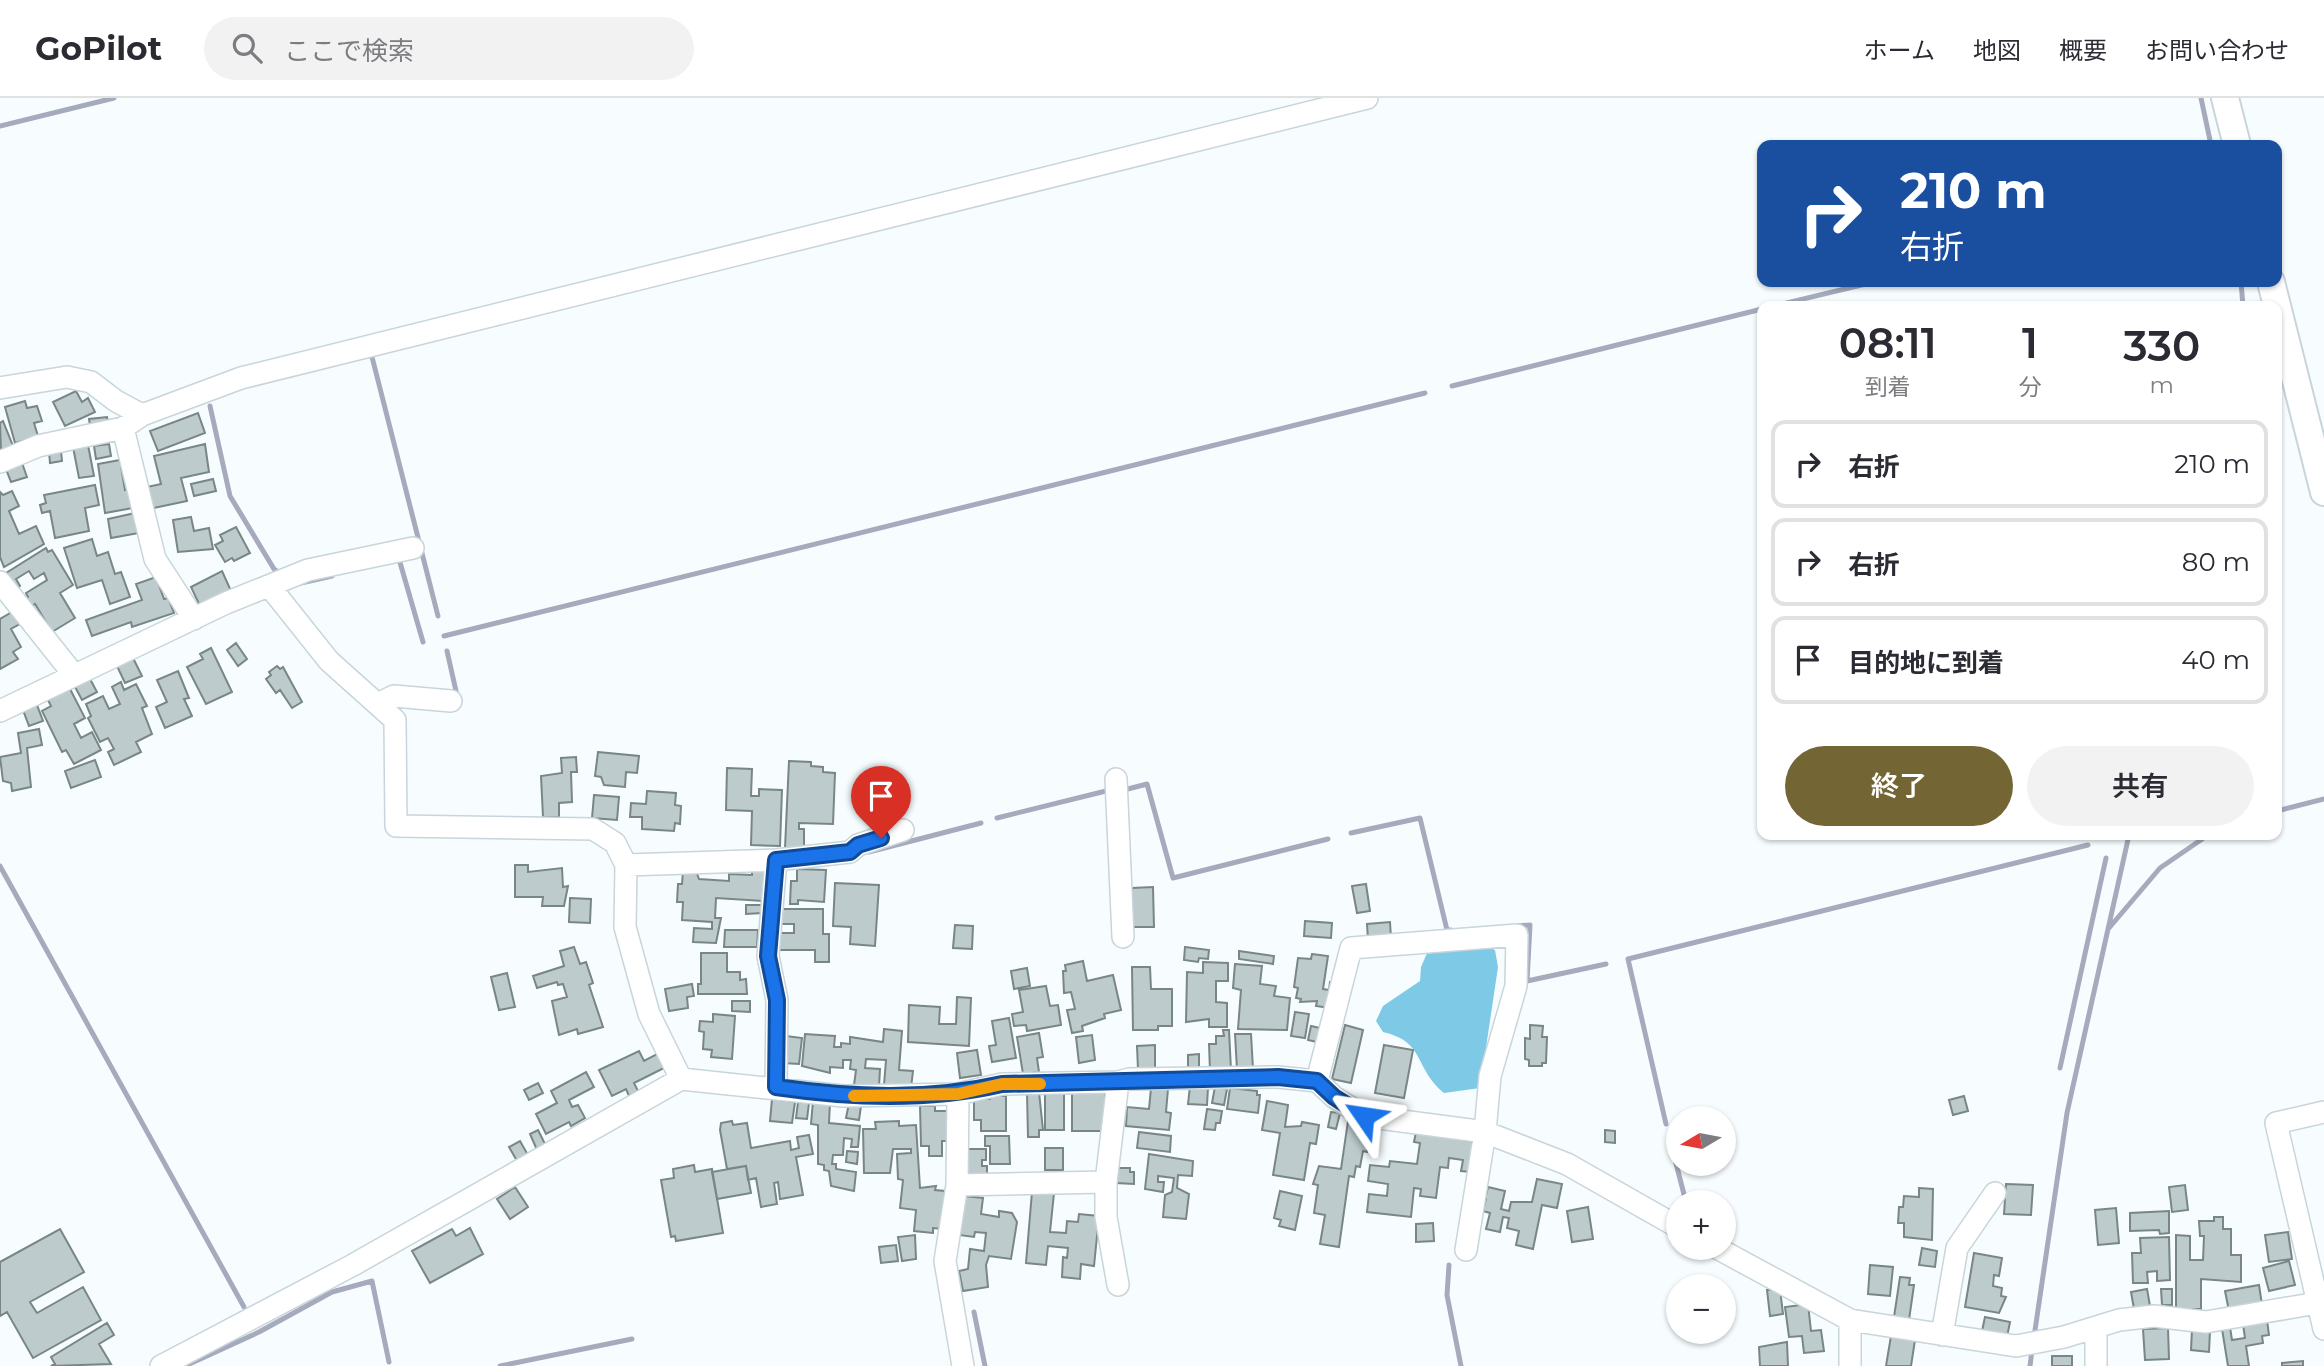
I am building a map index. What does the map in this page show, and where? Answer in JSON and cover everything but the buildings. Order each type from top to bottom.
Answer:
[{"type":"main road","points":[[2225,98],[2236,140]]},
{"type":"main road","points":[[2282,326],[2324,492]]},
{"type":"street","points":[[0,462],[38,446],[123,428],[142,415],[240,378],[1367,98]]},
{"type":"street","points":[[0,388],[67,377],[91,382],[116,401],[142,415]]},
{"type":"street","points":[[123,428],[155,559],[194,619]]},
{"type":"street","points":[[0,711],[226,603],[308,570],[413,548]]},
{"type":"street","points":[[0,582],[74,675]]},
{"type":"street","points":[[270,587],[330,661],[395,720],[396,826],[593,829],[615,843],[626,865],[625,927],[649,1014],[681,1079]]},
{"type":"street","points":[[377,704],[394,696],[451,701]]},
{"type":"street","points":[[1115,779],[1123,937]]},
{"type":"street","points":[[626,865],[776,860],[850,852],[858,845],[903,830]]},
{"type":"street","points":[[776,860],[768,956],[777,1000],[776,1087]]},
{"type":"street","points":[[1317,1081],[1351,948],[1517,935],[1516,986],[1490,1076],[1485,1132],[1466,1250]]},
{"type":"street","points":[[161,1366],[353,1265],[681,1079],[843,1096],[958,1094],[1002,1084],[1118,1082],[1129,1079],[1278,1077],[1317,1081],[1334,1097],[1364,1116],[1485,1132],[1567,1164],[1666,1220]]},
{"type":"street","points":[[1118,1082],[1107,1182],[1106,1217],[1118,1285]]},
{"type":"street","points":[[958,1094],[957,1185],[945,1261],[963,1366]]},
{"type":"street","points":[[2324,1112],[2276,1123],[2324,1329]]},
{"type":"street","points":[[957,1185],[1107,1182]]},
{"type":"street","points":[[1942,1335],[1957,1248],[1995,1193]]},
{"type":"street","points":[[1736,1258],[1850,1320],[2016,1346],[2096,1328],[2119,1320],[2154,1316],[2206,1322],[2317,1303]]},
{"type":"street","points":[[1850,1320],[1850,1366]]},
{"type":"street","points":[[2096,1328],[2096,1366]]},
{"type":"shaded area","points":[[1486,946],[1495,950],[1498,967],[1480,1088],[1444,1093],[1427,1074],[1413,1049],[1397,1036],[1383,1032],[1376,1021],[1383,1006],[1420,981],[1421,967],[1428,951]]},
{"type":"waterway","points":[[0,126],[114,98]]},
{"type":"waterway","points":[[2201,98],[2210,140]]},
{"type":"waterway","points":[[1795,301],[1853,287]]},
{"type":"waterway","points":[[2241,287],[2243,301]]},
{"type":"waterway","points":[[1452,386],[1757,310]]},
{"type":"waterway","points":[[371,353],[438,616]]},
{"type":"waterway","points":[[444,636],[1425,393]]},
{"type":"waterway","points":[[210,406],[230,496],[274,569],[281,574]]},
{"type":"waterway","points":[[399,559],[423,642]]},
{"type":"waterway","points":[[301,583],[332,576]]},
{"type":"waterway","points":[[447,651],[456,691]]},
{"type":"waterway","points":[[1124,790],[1147,784],[1173,878],[1328,839]]},
{"type":"waterway","points":[[997,818],[1106,791]]},
{"type":"waterway","points":[[2282,810],[2324,799]]},
{"type":"waterway","points":[[1351,833],[1420,818],[1447,930],[1451,930]]},
{"type":"waterway","points":[[869,852],[981,823]]},
{"type":"waterway","points":[[2034,1337],[2067,1113],[2128,840]]},
{"type":"waterway","points":[[2109,928],[2160,868],[2201,840]]},
{"type":"waterway","points":[[1666,1124],[1628,959],[2088,845]]},
{"type":"waterway","points":[[2060,1068],[2106,858]]},
{"type":"waterway","points":[[0,866],[244,1307]]},
{"type":"waterway","points":[[1516,926],[1530,925],[1527,981],[1606,964]]},
{"type":"waterway","points":[[1679,1176],[1683,1190]]},
{"type":"waterway","points":[[1449,1265],[1447,1295],[1461,1366]]},
{"type":"waterway","points":[[185,1366],[259,1332],[332,1292],[372,1281],[389,1362]]},
{"type":"waterway","points":[[974,1312],[985,1366]]},
{"type":"waterway","points":[[500,1366],[632,1339]]},
{"type":"waterway","points":[[2030,1366],[2032,1350]]},
{"type":"slow traffic","points":[[854,1096],[958,1094],[1002,1084],[1040,1084]]},
{"type":"route","points":[[881,838],[858,845],[850,852],[776,860],[768,956],[777,1000],[776,1087],[843,1096],[935,1095],[958,1094],[1002,1084],[1278,1077],[1317,1081],[1334,1097],[1364,1116]]}]
